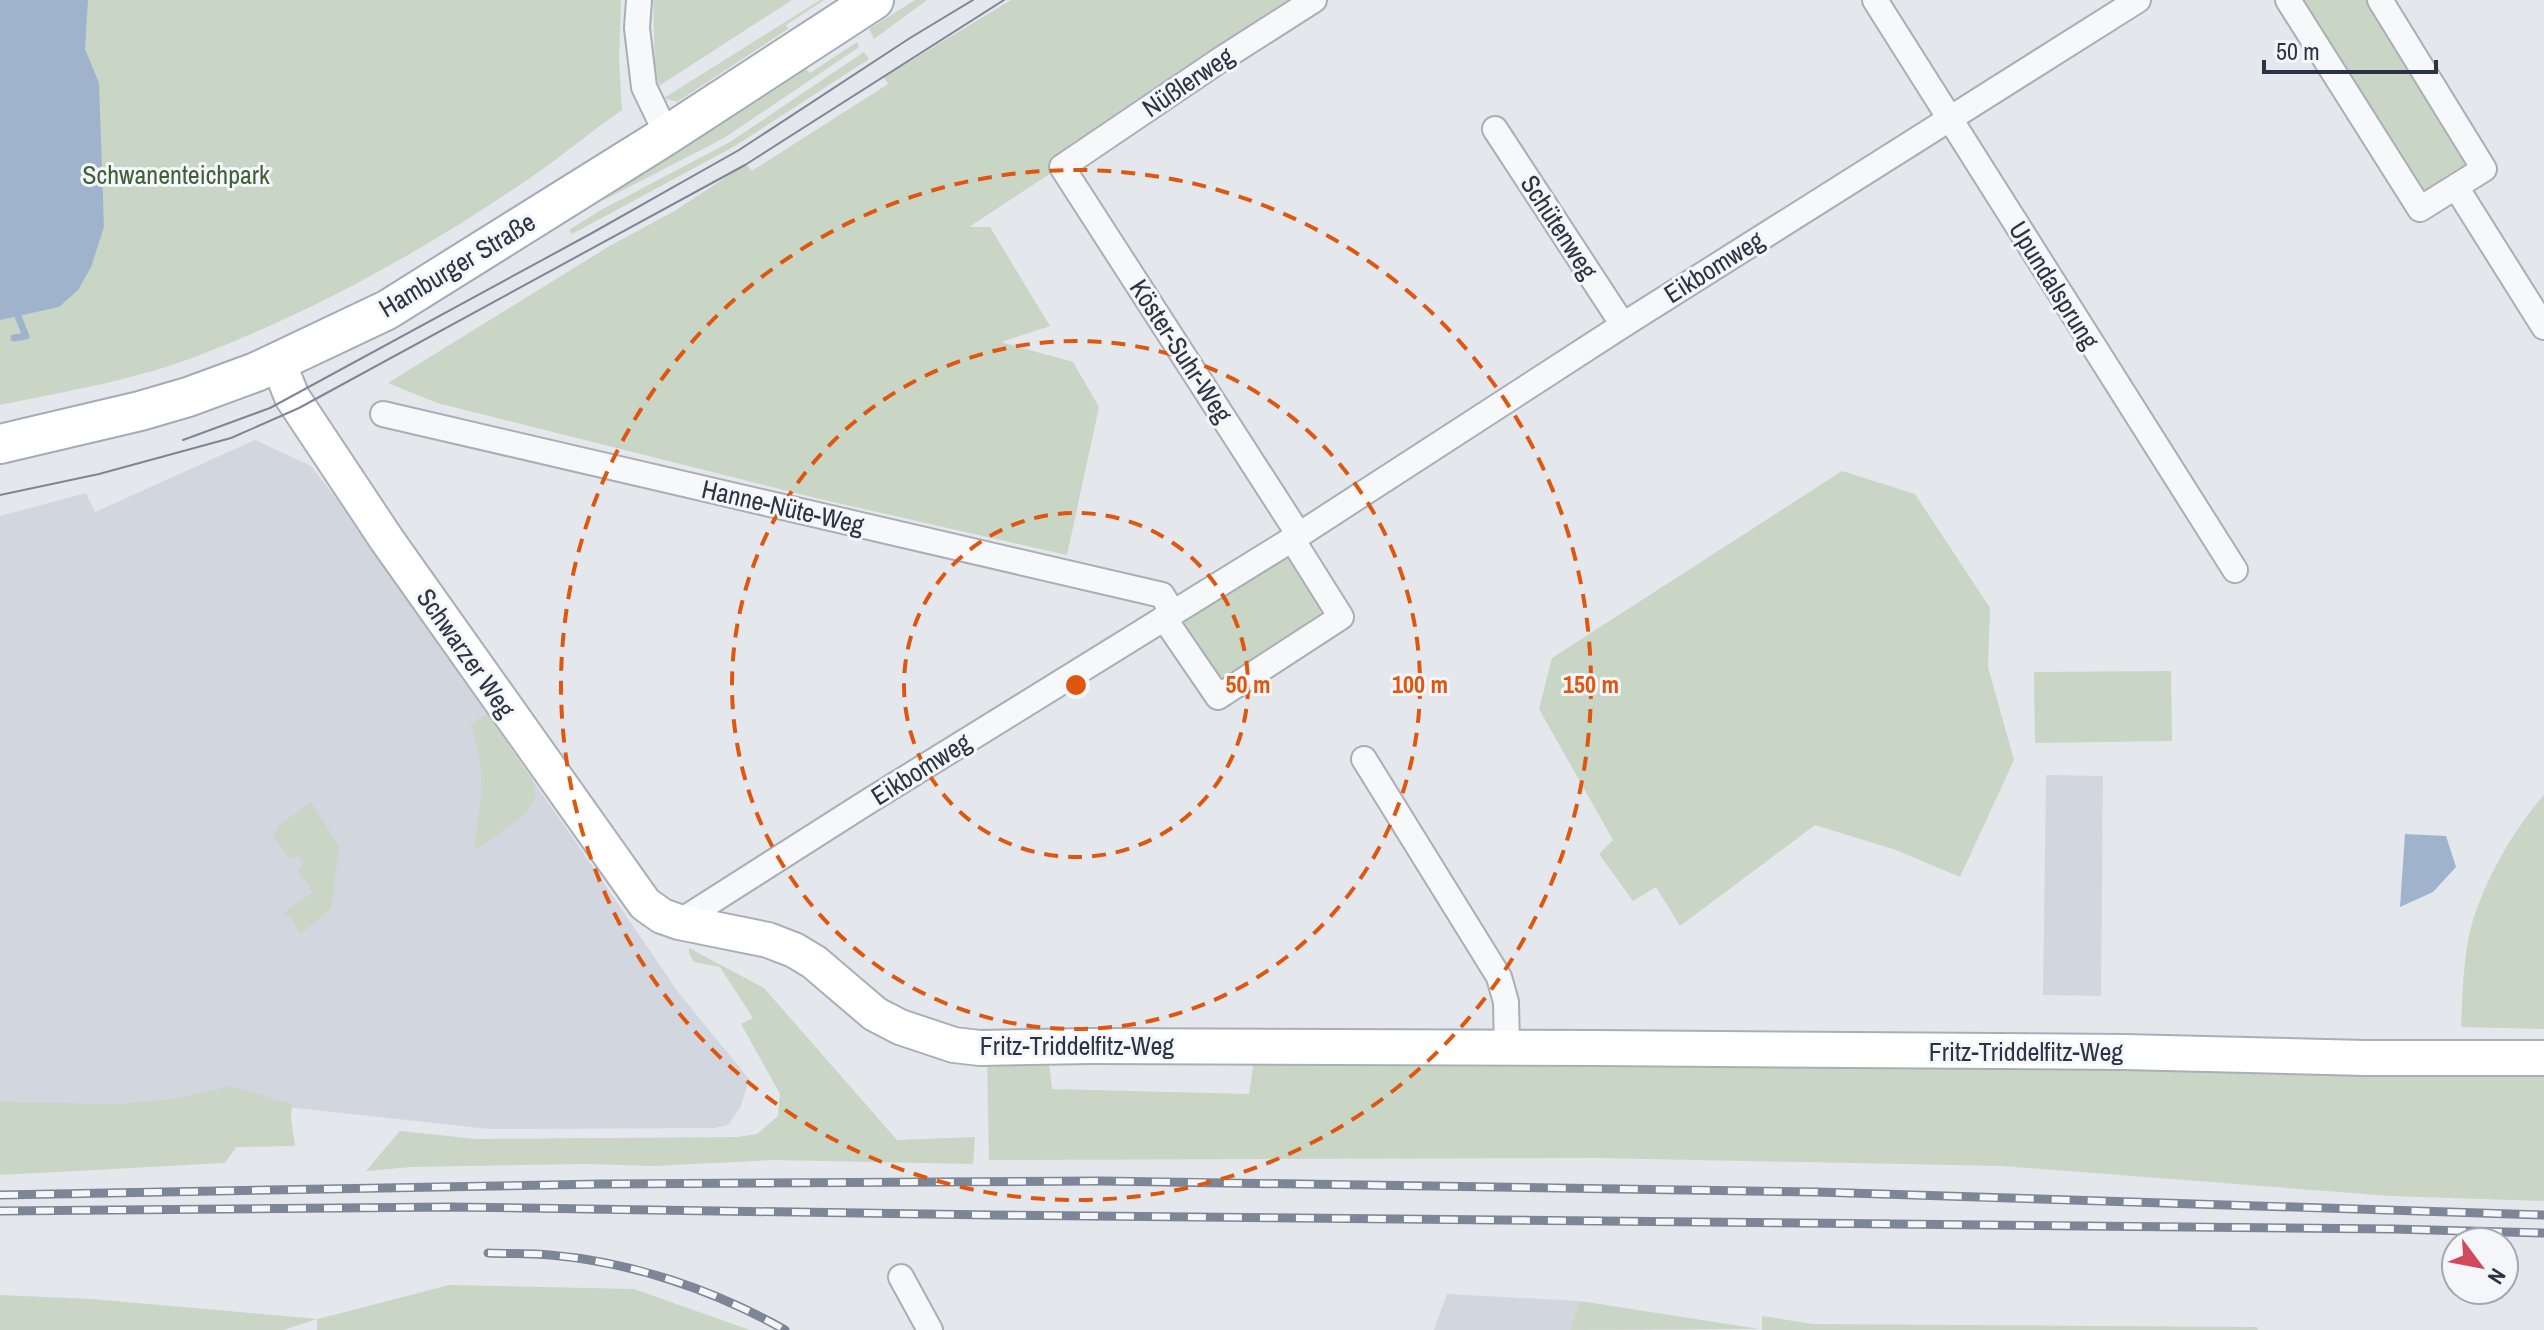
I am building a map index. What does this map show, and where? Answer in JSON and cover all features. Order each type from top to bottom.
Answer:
[{"type":"main road","name":"Hamburger Straße","points":[[0,444],[140,411],[211,389],[278,362],[387,310],[667,135],[874,0]]},
{"type":"street","points":[[639,0],[637,28],[644,87],[667,135]]},
{"type":"street","name":"Nüßlerweg","points":[[1062,167],[1314,0]]},
{"type":"street","name":"Upundalsprung","points":[[1875,0],[2235,570]]},
{"type":"street","name":"Eikbomweg","points":[[679,922],[1296,537],[1623,325],[2138,0]]},
{"type":"street","points":[[2288,0],[2420,209],[2484,169],[2380,0]]},
{"type":"street","name":"Schütenweg","points":[[1495,129],[1623,325]]},
{"type":"street","name":"Köster-Suhr-Weg","points":[[1062,167],[1296,537]]},
{"type":"street","points":[[2456,187],[2544,327]]},
{"type":"street","name":"Schwarzer Weg","points":[[278,362],[292,397],[319,439],[588,825],[645,904],[662,916],[679,922]]},
{"type":"street","name":"Hanne-Nüte-Weg","points":[[383,414],[1162,595],[1169,615]]},
{"type":"street","points":[[1169,615],[1218,697],[1341,617],[1296,537]]},
{"type":"street","points":[[1364,759],[1499,977],[1506,1002],[1507,1048]]},
{"type":"street","name":"Fritz-Triddelfitz-Weg","points":[[679,922],[768,940],[794,950],[814,962],[875,1014],[900,1027],[954,1045],[980,1048],[1507,1048],[2544,1058]]},
{"type":"street","points":[[901,1277],[930,1330]]},
{"type":"shaded area","points":[[255,440],[311,466],[335,497],[678,992],[749,1079],[741,1106],[728,1125],[714,1128],[490,1129],[232,1101],[0,1116],[0,516],[86,493],[95,512]]},
{"type":"shaded area","points":[[2046,775],[2103,776],[2101,996],[2043,995]]},
{"type":"shaded area","points":[[1447,1294],[1580,1301],[1570,1330],[1434,1330]]},
{"type":"green space","name":"Schwanenteichpark","points":[[0,0],[621,0],[619,61],[622,110],[542,170],[451,229],[370,276],[286,318],[200,355],[151,371],[0,405]]},
{"type":"green space","points":[[653,0],[792,0],[659,86],[655,67]]},
{"type":"green space","points":[[824,0],[786,25],[788,29],[677,102],[664,98]]},
{"type":"green space","points":[[915,0],[927,0],[874,39],[869,29]]},
{"type":"green space","points":[[1011,0],[1314,0],[969,227],[990,227],[1050,326],[1001,342],[1073,362],[1099,407],[1067,555],[820,499],[437,403],[388,383],[608,247],[676,210],[746,164],[752,171],[888,84],[884,77]]},
{"type":"green space","points":[[2298,0],[2373,0],[2474,167],[2432,192],[2419,189]]},
{"type":"green space","points":[[857,42],[859,47],[724,138],[600,202],[806,69],[810,73]]},
{"type":"green space","points":[[864,52],[869,59],[735,146],[572,234],[569,230],[730,142]]},
{"type":"green space","points":[[1842,471],[1915,494],[1990,608],[1988,667],[2014,760],[1960,877],[1896,850],[1815,825],[1680,926],[1656,887],[1633,901],[1599,854],[1613,840],[1539,709],[1552,658]]},
{"type":"green space","points":[[1286,555],[1295,557],[1323,604],[1321,619],[1230,680],[1215,674],[1185,627],[1185,621]]},
{"type":"green space","points":[[2171,671],[2172,741],[2035,743],[2034,672]]},
{"type":"green space","points":[[487,714],[532,779],[536,797],[523,816],[474,851],[482,791],[480,760],[471,724]]},
{"type":"green space","points":[[2544,795],[2544,1029],[2461,1027],[2466,954],[2476,911],[2505,850]]},
{"type":"green space","points":[[311,802],[339,846],[331,908],[301,934],[289,916],[283,913],[313,892],[297,870],[304,864],[297,854],[290,859],[274,837],[278,826]]},
{"type":"green space","points":[[689,948],[764,988],[897,1140],[975,1137],[973,1164],[773,1160],[653,1166],[411,1167],[366,1171],[400,1131],[477,1139],[738,1137],[757,1134],[778,1116],[780,1094],[741,1024],[753,1018],[720,967],[694,962]]},
{"type":"green space","points":[[1048,1055],[1052,1089],[1249,1094],[1254,1059],[2544,1070],[2544,1201],[2391,1196],[2002,1166],[1596,1158],[989,1160],[987,1057]]},
{"type":"green space","points":[[231,1086],[292,1104],[295,1146],[236,1147],[225,1163],[0,1175],[0,1102],[118,1104],[174,1099]]},
{"type":"green space","points":[[449,1285],[634,1289],[750,1330],[317,1330],[317,1319],[283,1330],[0,1330],[0,1295],[92,1299],[318,1319]]},
{"type":"green space","points":[[1580,1301],[1760,1329],[1570,1330]]},
{"type":"green space","points":[[1762,1316],[1813,1324],[2257,1327],[2258,1330],[1762,1330]]},
{"type":"water","points":[[0,0],[88,0],[85,49],[99,83],[104,227],[91,267],[78,290],[59,307],[0,320]]},
{"type":"water","points":[[2405,834],[2446,836],[2456,867],[2433,892],[2400,907]]},
{"type":"waterway","points":[[14,338],[26,336],[15,309]]},
{"type":"tram line","points":[[183,440],[270,408],[592,233],[739,150],[973,0]]},
{"type":"tram line","points":[[0,495],[99,474],[231,438],[299,408],[745,165],[1004,0]]},
{"type":"railway","points":[[0,1195],[602,1184],[1101,1181],[1817,1192],[2544,1215]]},
{"type":"railway","points":[[0,1211],[451,1207],[2544,1233]]},
{"type":"railway","points":[[488,1253],[542,1254],[642,1271],[730,1302],[785,1330]]}]
